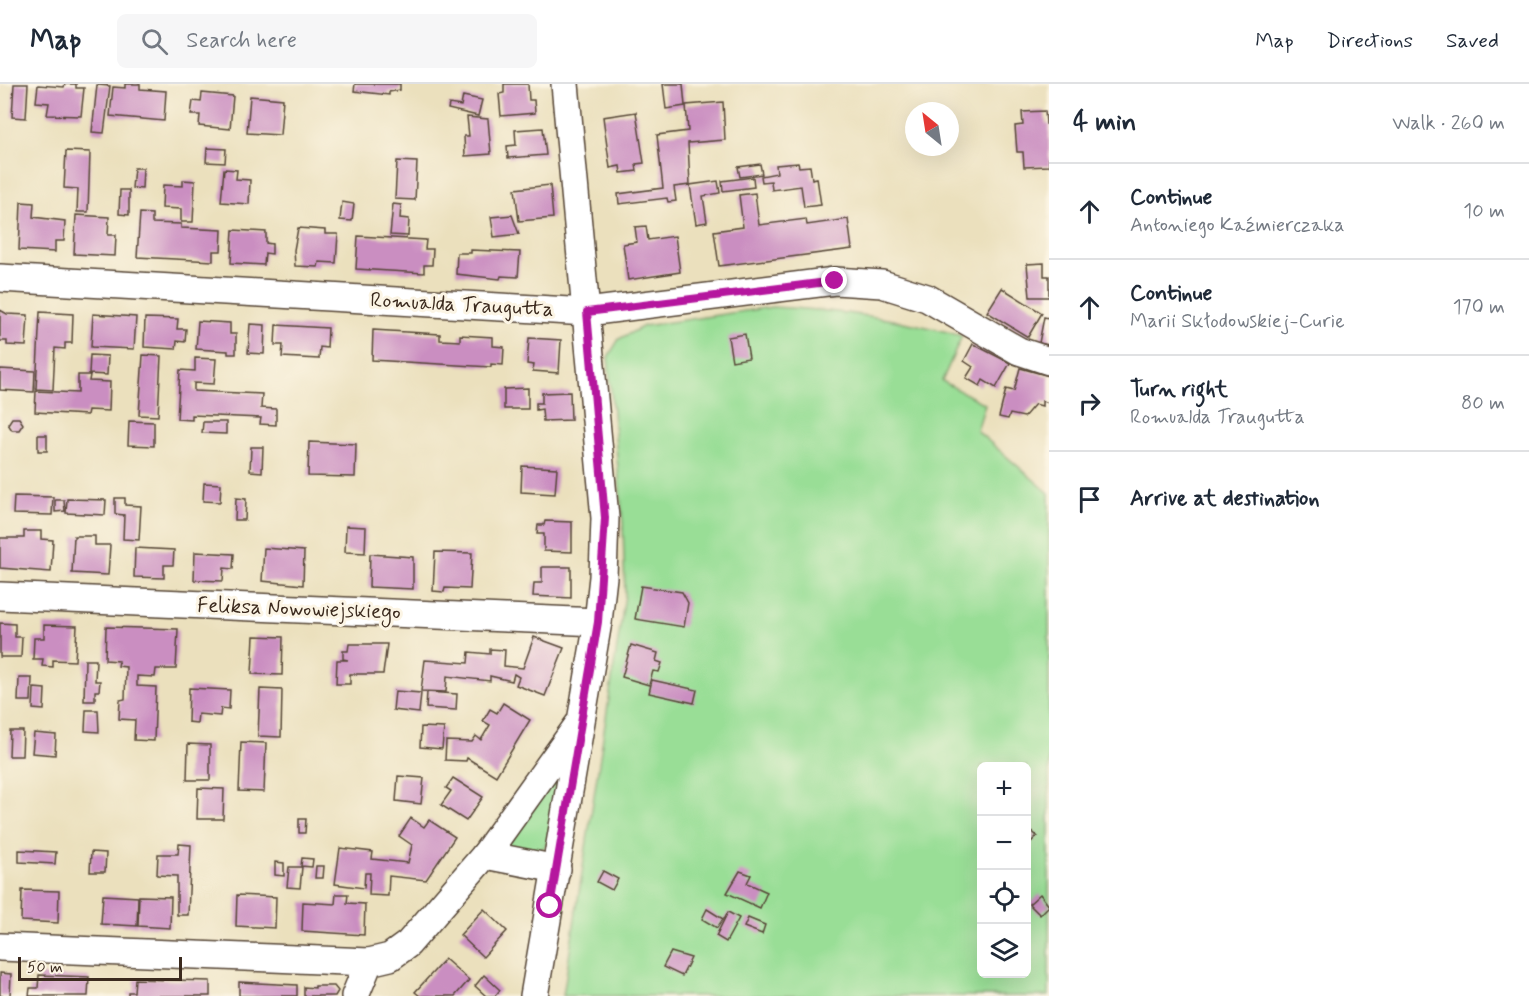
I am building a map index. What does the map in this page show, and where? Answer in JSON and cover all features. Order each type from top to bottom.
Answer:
[{"type":"street","points":[[534,996],[598,622],[605,518],[565,84]]},
{"type":"street","name":"Romualda Traugutta","points":[[0,278],[587,312],[835,281],[882,284],[927,298],[1019,351],[1049,361]]},
{"type":"street","name":"Feliksa Nowowiejskiego","points":[[0,597],[598,622]]},
{"type":"street","points":[[0,947],[369,962],[390,957],[408,944],[485,855],[582,719]]},
{"type":"street","points":[[485,855],[557,869]]},
{"type":"street","points":[[355,996],[369,962]]},
{"type":"green space","points":[[772,307],[868,316],[915,324],[962,336],[942,381],[985,404],[977,431],[1049,493],[1049,996],[563,996],[625,595],[623,524],[608,357],[619,339],[644,326]]},
{"type":"green space","points":[[562,767],[548,841],[544,848],[534,853],[504,848]]},
{"type":"building","points":[[14,84],[28,84],[26,118],[12,117]]},
{"type":"building","points":[[65,84],[76,84],[76,88],[84,88],[81,116],[47,115],[49,103],[36,102],[38,85],[64,87]]},
{"type":"building","points":[[125,84],[140,84],[140,89],[166,91],[164,121],[110,116],[113,87],[125,88]]},
{"type":"building","points":[[355,84],[400,84],[400,90],[389,92],[389,95],[354,91]]},
{"type":"building","points":[[504,84],[528,84],[529,100],[534,100],[535,113],[501,116],[499,94],[504,93]]},
{"type":"building","points":[[663,84],[683,84],[685,106],[666,109]]},
{"type":"building","points":[[97,85],[110,86],[104,133],[92,132]]},
{"type":"building","points":[[202,93],[233,96],[230,129],[199,126],[200,115],[191,115],[193,101],[201,102]]},
{"type":"building","points":[[250,96],[283,99],[280,135],[247,133]]},
{"type":"building","points":[[463,96],[482,100],[478,116],[448,109],[449,104],[461,106]]},
{"type":"building","points":[[723,102],[725,140],[688,143],[690,185],[674,187],[676,201],[668,202],[667,198],[619,204],[618,194],[663,188],[657,135],[688,131],[686,105]]},
{"type":"building","points":[[1045,111],[1046,124],[1049,123],[1049,166],[1024,167],[1023,152],[1017,152],[1015,126],[1023,125],[1022,112]]},
{"type":"building","points":[[636,112],[644,163],[636,164],[637,171],[621,173],[620,166],[610,168],[603,117]]},
{"type":"building","points":[[467,117],[488,119],[491,154],[465,156],[464,136],[469,136]]},
{"type":"building","points":[[543,128],[546,155],[508,158],[507,146],[516,145],[515,130]]},
{"type":"building","points":[[207,148],[226,149],[225,163],[206,162]]},
{"type":"building","points":[[66,151],[90,152],[88,212],[77,212],[78,189],[64,188]]},
{"type":"building","points":[[397,161],[417,162],[415,200],[395,199]]},
{"type":"building","points":[[798,163],[799,167],[810,166],[812,179],[817,178],[821,205],[804,207],[801,186],[772,190],[771,181],[762,182],[761,176],[777,173],[776,165]]},
{"type":"building","points":[[760,164],[762,174],[740,177],[738,167]]},
{"type":"building","points":[[134,168],[143,168],[142,189],[132,188]]},
{"type":"building","points":[[224,169],[237,170],[236,179],[250,180],[249,204],[221,202]]},
{"type":"building","points":[[753,177],[754,187],[723,191],[722,181]]},
{"type":"building","points":[[183,180],[195,181],[193,222],[181,222],[181,209],[162,208],[163,185],[183,186]]},
{"type":"building","points":[[718,181],[720,193],[703,196],[707,222],[696,224],[690,185]]},
{"type":"building","points":[[550,185],[553,218],[519,221],[515,189]]},
{"type":"building","points":[[120,190],[129,190],[129,215],[119,214]]},
{"type":"building","points":[[755,193],[759,225],[806,219],[807,225],[848,219],[852,249],[719,266],[714,231],[743,227],[739,195]]},
{"type":"building","points":[[21,202],[34,203],[33,217],[65,221],[64,241],[55,241],[55,252],[19,250]]},
{"type":"building","points":[[342,202],[354,204],[352,221],[340,220]]},
{"type":"building","points":[[393,204],[401,205],[400,218],[409,219],[408,236],[390,235]]},
{"type":"building","points":[[140,213],[152,214],[152,223],[181,224],[181,228],[222,230],[221,251],[213,251],[213,261],[137,257]]},
{"type":"building","points":[[76,215],[109,217],[108,235],[116,235],[115,256],[74,254]]},
{"type":"building","points":[[512,215],[519,234],[494,237],[491,217]]},
{"type":"building","points":[[646,226],[648,240],[675,236],[680,272],[628,280],[623,244],[637,242],[635,227]]},
{"type":"building","points":[[298,228],[325,230],[325,234],[338,234],[336,263],[319,262],[318,267],[295,266],[294,250]]},
{"type":"building","points":[[233,230],[266,232],[266,243],[272,244],[272,254],[265,253],[264,265],[231,263]]},
{"type":"building","points":[[358,236],[426,240],[425,249],[433,249],[432,265],[424,265],[424,273],[356,269]]},
{"type":"building","points":[[471,250],[520,252],[518,277],[501,276],[500,279],[456,274],[457,253],[471,253]]},
{"type":"building","points":[[1044,263],[1044,276],[1049,276],[1049,297],[1030,297],[1027,264]]},
{"type":"building","points":[[1002,288],[1042,313],[1028,337],[987,312]]},
{"type":"building","points":[[0,310],[7,314],[28,315],[26,346],[7,345],[7,341],[0,341]]},
{"type":"building","points":[[40,312],[73,314],[72,343],[65,343],[65,349],[55,348],[53,390],[36,389]]},
{"type":"building","points":[[93,314],[136,317],[134,349],[91,347]]},
{"type":"building","points":[[1044,317],[1049,318],[1049,345],[1039,343]]},
{"type":"building","points":[[145,318],[178,319],[177,329],[186,329],[185,342],[177,341],[176,349],[144,347]]},
{"type":"building","points":[[198,321],[230,323],[230,334],[236,334],[236,354],[228,354],[228,351],[196,349]]},
{"type":"building","points":[[250,324],[265,325],[264,354],[248,353]]},
{"type":"building","points":[[276,325],[328,328],[327,348],[320,347],[319,359],[282,357],[283,345],[275,345]]},
{"type":"building","points":[[373,330],[440,334],[440,340],[460,341],[460,335],[493,337],[493,346],[504,347],[503,365],[491,364],[491,367],[372,360]]},
{"type":"building","points":[[745,334],[749,358],[732,361],[728,337]]},
{"type":"building","points":[[529,338],[561,340],[559,373],[533,371],[534,365],[527,364]]},
{"type":"building","points":[[973,344],[1010,363],[996,388],[983,380],[980,386],[966,378],[973,367],[964,361]]},
{"type":"building","points":[[90,355],[108,356],[107,375],[89,374]]},
{"type":"building","points":[[143,355],[161,356],[158,416],[139,415]]},
{"type":"building","points":[[195,358],[216,359],[214,384],[194,383],[194,391],[262,394],[261,408],[276,409],[276,425],[260,424],[261,418],[192,415],[192,420],[177,419],[180,370],[195,371]]},
{"type":"building","points":[[1020,368],[1049,376],[1049,403],[1042,401],[1042,406],[1035,404],[1024,417],[1010,414],[1008,419],[999,417],[1006,389],[1014,391]]},
{"type":"building","points":[[0,369],[35,371],[34,392],[0,390]]},
{"type":"building","points":[[78,375],[90,375],[89,381],[110,382],[109,411],[88,410],[87,415],[35,412],[36,391],[78,393]]},
{"type":"building","points":[[528,388],[528,409],[504,409],[504,389]]},
{"type":"building","points":[[570,392],[571,420],[543,421],[542,409],[536,410],[536,403],[542,403],[542,393]]},
{"type":"building","points":[[12,418],[19,418],[23,424],[19,430],[12,430],[8,424]]},
{"type":"building","points":[[129,421],[154,422],[154,446],[128,445]]},
{"type":"building","points":[[203,422],[226,422],[226,434],[202,433]]},
{"type":"building","points":[[38,435],[47,435],[47,451],[38,451]]},
{"type":"building","points":[[309,442],[356,444],[355,477],[308,476]]},
{"type":"building","points":[[251,447],[263,447],[262,472],[250,471]]},
{"type":"building","points":[[522,466],[557,468],[555,494],[521,492]]},
{"type":"building","points":[[204,483],[221,484],[220,502],[203,501]]},
{"type":"building","points":[[14,496],[53,497],[52,515],[13,514]]},
{"type":"building","points":[[115,498],[125,498],[125,505],[141,506],[139,540],[123,539],[124,515],[115,514]]},
{"type":"building","points":[[236,498],[246,499],[245,520],[235,520]]},
{"type":"building","points":[[67,499],[106,500],[105,515],[66,513]]},
{"type":"building","points":[[55,500],[64,500],[65,511],[55,512]]},
{"type":"building","points":[[545,521],[572,522],[572,552],[544,551],[544,534],[537,534],[538,525],[544,525]]},
{"type":"building","points":[[346,526],[366,527],[365,553],[345,552]]},
{"type":"building","points":[[24,531],[41,531],[41,539],[53,540],[51,572],[0,568],[0,538],[24,538]]},
{"type":"building","points":[[74,536],[95,536],[95,545],[110,545],[108,575],[72,573]]},
{"type":"building","points":[[135,548],[174,550],[173,565],[164,565],[164,578],[134,577]]},
{"type":"building","points":[[264,548],[304,551],[303,585],[262,581]]},
{"type":"building","points":[[195,552],[234,554],[233,569],[224,568],[223,581],[194,580]]},
{"type":"building","points":[[435,552],[472,553],[470,589],[445,588],[444,592],[433,591]]},
{"type":"building","points":[[370,554],[413,557],[413,589],[369,587]]},
{"type":"building","points":[[542,567],[571,567],[571,598],[533,596],[534,583],[542,583]]},
{"type":"building","points":[[641,586],[682,592],[688,603],[684,627],[635,619]]},
{"type":"building","points":[[0,623],[15,624],[15,637],[22,637],[21,657],[0,657]]},
{"type":"building","points":[[44,625],[77,626],[75,661],[53,660],[53,667],[42,666],[43,659],[33,659],[34,638],[44,638]]},
{"type":"building","points":[[106,627],[178,629],[176,669],[156,669],[155,677],[137,676],[137,686],[156,687],[154,741],[134,740],[135,720],[119,719],[120,700],[125,699],[126,667],[118,666],[119,661],[105,660]]},
{"type":"building","points":[[254,636],[283,637],[282,675],[252,674]]},
{"type":"building","points":[[534,637],[564,648],[545,696],[516,685],[519,677],[514,674],[512,681],[490,676],[490,681],[447,676],[446,692],[421,691],[425,660],[468,663],[469,652],[490,654],[490,649],[505,650],[504,666],[523,668]]},
{"type":"building","points":[[349,644],[387,644],[383,674],[350,674],[350,684],[336,684],[337,660],[348,660],[343,659],[343,651],[348,651]]},
{"type":"building","points":[[631,645],[658,653],[656,661],[662,663],[659,672],[653,671],[649,685],[622,677]]},
{"type":"building","points":[[85,660],[96,660],[95,681],[100,681],[99,691],[95,691],[95,701],[84,701]]},
{"type":"building","points":[[19,678],[32,678],[31,701],[18,701]]},
{"type":"building","points":[[652,680],[697,690],[694,703],[649,693]]},
{"type":"building","points":[[34,688],[45,689],[44,710],[33,709]]},
{"type":"building","points":[[189,688],[230,690],[229,709],[221,708],[220,716],[198,714],[197,723],[188,722]]},
{"type":"building","points":[[260,689],[282,690],[281,737],[258,736]]},
{"type":"building","points":[[395,691],[421,693],[419,713],[393,710]]},
{"type":"building","points":[[427,692],[457,694],[456,710],[426,708]]},
{"type":"building","points":[[503,703],[530,720],[496,776],[467,758],[466,761],[445,760],[446,741],[472,742],[476,736],[481,740],[490,725],[483,721],[490,709],[497,713]]},
{"type":"building","points":[[86,710],[98,710],[99,732],[85,731]]},
{"type":"building","points":[[421,727],[444,728],[442,749],[420,747]]},
{"type":"building","points":[[10,731],[23,731],[22,756],[9,756]]},
{"type":"building","points":[[34,733],[56,735],[55,755],[32,753]]},
{"type":"building","points":[[241,742],[266,743],[264,792],[239,791]]},
{"type":"building","points":[[188,744],[210,745],[210,780],[187,780]]},
{"type":"building","points":[[398,776],[424,778],[421,804],[396,801]]},
{"type":"building","points":[[453,778],[483,797],[466,821],[441,805],[451,791],[446,788]]},
{"type":"building","points":[[198,788],[224,789],[223,819],[197,819]]},
{"type":"building","points":[[411,818],[424,827],[429,820],[455,837],[426,880],[389,876],[388,896],[369,895],[370,873],[365,873],[364,888],[335,884],[340,848],[373,852],[372,859],[408,863],[412,845],[399,836]]},
{"type":"building","points":[[299,819],[306,819],[305,833],[299,833]]},
{"type":"building","points":[[1031,831],[1037,836],[1031,842]]},
{"type":"building","points":[[179,844],[191,845],[188,915],[177,915],[177,876],[157,875],[158,854],[178,854]]},
{"type":"building","points":[[19,850],[56,852],[55,864],[19,862]]},
{"type":"building","points":[[91,852],[106,853],[105,872],[90,872]]},
{"type":"building","points":[[302,858],[313,859],[312,867],[301,866]]},
{"type":"building","points":[[275,862],[284,863],[284,876],[275,875]]},
{"type":"building","points":[[316,866],[324,866],[323,878],[315,878]]},
{"type":"building","points":[[289,867],[302,867],[300,888],[287,887]]},
{"type":"building","points":[[603,871],[618,879],[612,890],[597,882]]},
{"type":"building","points":[[740,871],[751,875],[747,883],[767,892],[760,908],[727,893]]},
{"type":"building","points":[[22,890],[59,891],[58,923],[21,921]]},
{"type":"building","points":[[336,894],[348,894],[347,903],[365,904],[364,935],[302,931],[303,902],[335,904]]},
{"type":"building","points":[[1040,894],[1049,906],[1040,915],[1031,906],[1031,902]]},
{"type":"building","points":[[103,895],[138,897],[137,926],[101,924]]},
{"type":"building","points":[[237,895],[276,897],[275,928],[236,926]]},
{"type":"building","points":[[139,896],[171,897],[170,928],[138,926]]},
{"type":"building","points":[[484,909],[507,931],[483,957],[460,935]]},
{"type":"building","points":[[707,909],[723,919],[717,928],[702,919]]},
{"type":"building","points":[[728,912],[739,918],[726,942],[716,936]]},
{"type":"building","points":[[748,918],[765,925],[762,934],[744,927]]},
{"type":"building","points":[[671,952],[691,958],[682,976],[663,967]]},
{"type":"building","points":[[445,959],[469,980],[455,996],[420,996],[415,992]]},
{"type":"building","points":[[0,973],[11,974],[10,996],[0,996]]},
{"type":"building","points":[[39,975],[89,977],[88,996],[29,996],[30,988],[38,988]]},
{"type":"building","points":[[484,975],[500,990],[495,996],[486,996],[475,986]]},
{"type":"building","points":[[135,979],[210,981],[210,996],[128,996],[128,992],[134,992]]},
{"type":"building","points":[[239,982],[297,985],[297,996],[239,996]]},
{"type":"building","points":[[315,986],[334,986],[338,991],[335,996],[304,996],[304,987],[315,988]]},
{"type":"route","points":[[550,906],[598,622],[603,577],[605,518],[587,312],[835,281]]}]
